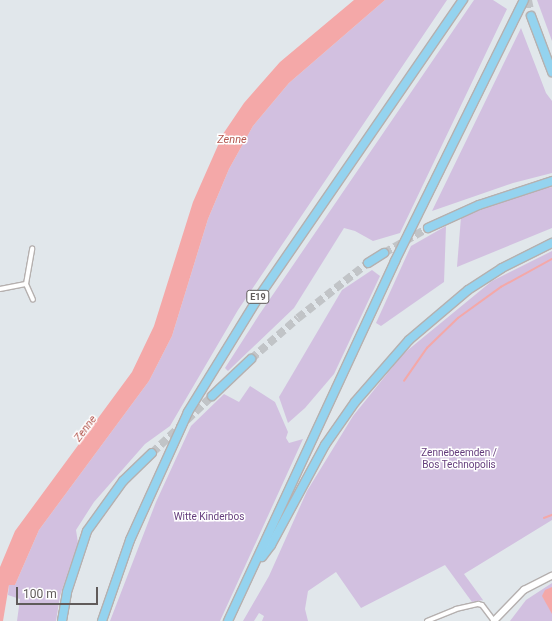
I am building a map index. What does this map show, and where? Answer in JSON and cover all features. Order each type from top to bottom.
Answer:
[{"type":"highway","name":"E19","points":[[102,621],[130,540],[188,412],[258,298],[463,0]]},
{"type":"highway","points":[[228,621],[395,261],[524,0]]},
{"type":"highway","points":[[531,16],[552,72]]},
{"type":"highway","points":[[428,228],[479,205],[552,181]]},
{"type":"highway","points":[[252,569],[271,545],[325,445],[355,402],[383,368],[438,313],[468,290],[502,268],[552,243]]},
{"type":"highway","points":[[368,263],[384,253]]},
{"type":"highway","points":[[212,396],[251,359]]},
{"type":"highway","points":[[62,621],[69,584],[87,531],[123,481],[152,453]]},
{"type":"street","points":[[32,249],[26,284],[33,300]]},
{"type":"street","points":[[0,289],[26,284]]},
{"type":"street","points":[[427,621],[477,604],[482,604],[494,621],[524,590],[552,576]]},
{"type":"green space","points":[[385,0],[447,0],[238,310],[170,426],[145,444],[94,502],[76,530],[78,543],[60,596],[56,621],[17,621],[20,599],[8,595],[9,585],[15,585],[39,530],[149,381],[172,336],[208,219],[229,169],[253,126],[289,83]]},
{"type":"green space","points":[[474,0],[493,0],[507,9],[400,233],[373,241],[355,231],[344,228],[294,308],[228,371],[225,368],[259,315]]},
{"type":"green space","points":[[537,0],[552,0],[552,41]]},
{"type":"green space","points":[[521,28],[546,93],[552,101],[552,173],[513,183],[432,211]]},
{"type":"green space","points":[[552,187],[552,228],[457,267],[461,217],[534,190]]},
{"type":"green space","points":[[446,226],[444,282],[381,326],[376,323],[411,246]]},
{"type":"green space","name":"Zennebeemden / Bos Technopolis","points":[[552,251],[552,520],[464,574],[483,600],[472,602],[445,565],[361,608],[336,572],[308,591],[305,609],[308,621],[262,621],[264,616],[259,613],[254,621],[243,621],[269,576],[307,491],[353,416],[403,354],[492,281]]},
{"type":"green space","points":[[372,270],[380,276],[334,374],[305,408],[288,423],[279,397],[342,290]]},
{"type":"green space","name":"Witte Kinderbos","points":[[250,386],[275,402],[288,432],[286,438],[289,443],[303,439],[220,621],[110,621],[156,502],[191,426],[224,394],[239,402]]},
{"type":"green space","points":[[552,583],[552,621],[510,621],[526,600]]},
{"type":"water","name":"Zenne","points":[[354,0],[385,0],[289,83],[253,126],[229,169],[208,219],[172,336],[149,381],[39,530],[15,585],[9,585],[3,621],[0,621],[0,567],[15,531],[132,372],[154,326],[193,202],[223,134],[244,103],[280,62]]},
{"type":"water","points":[[552,587],[552,614],[542,596],[545,590]]},
{"type":"waterway","points":[[404,381],[427,348],[458,318],[501,287],[552,259]]},
{"type":"waterway","points":[[544,518],[552,515]]},
{"type":"tunnel","points":[[528,0],[531,16]]},
{"type":"tunnel","points":[[384,253],[428,228]]},
{"type":"tunnel","points":[[251,359],[298,318],[368,263]]},
{"type":"tunnel","points":[[152,453],[212,396]]}]
